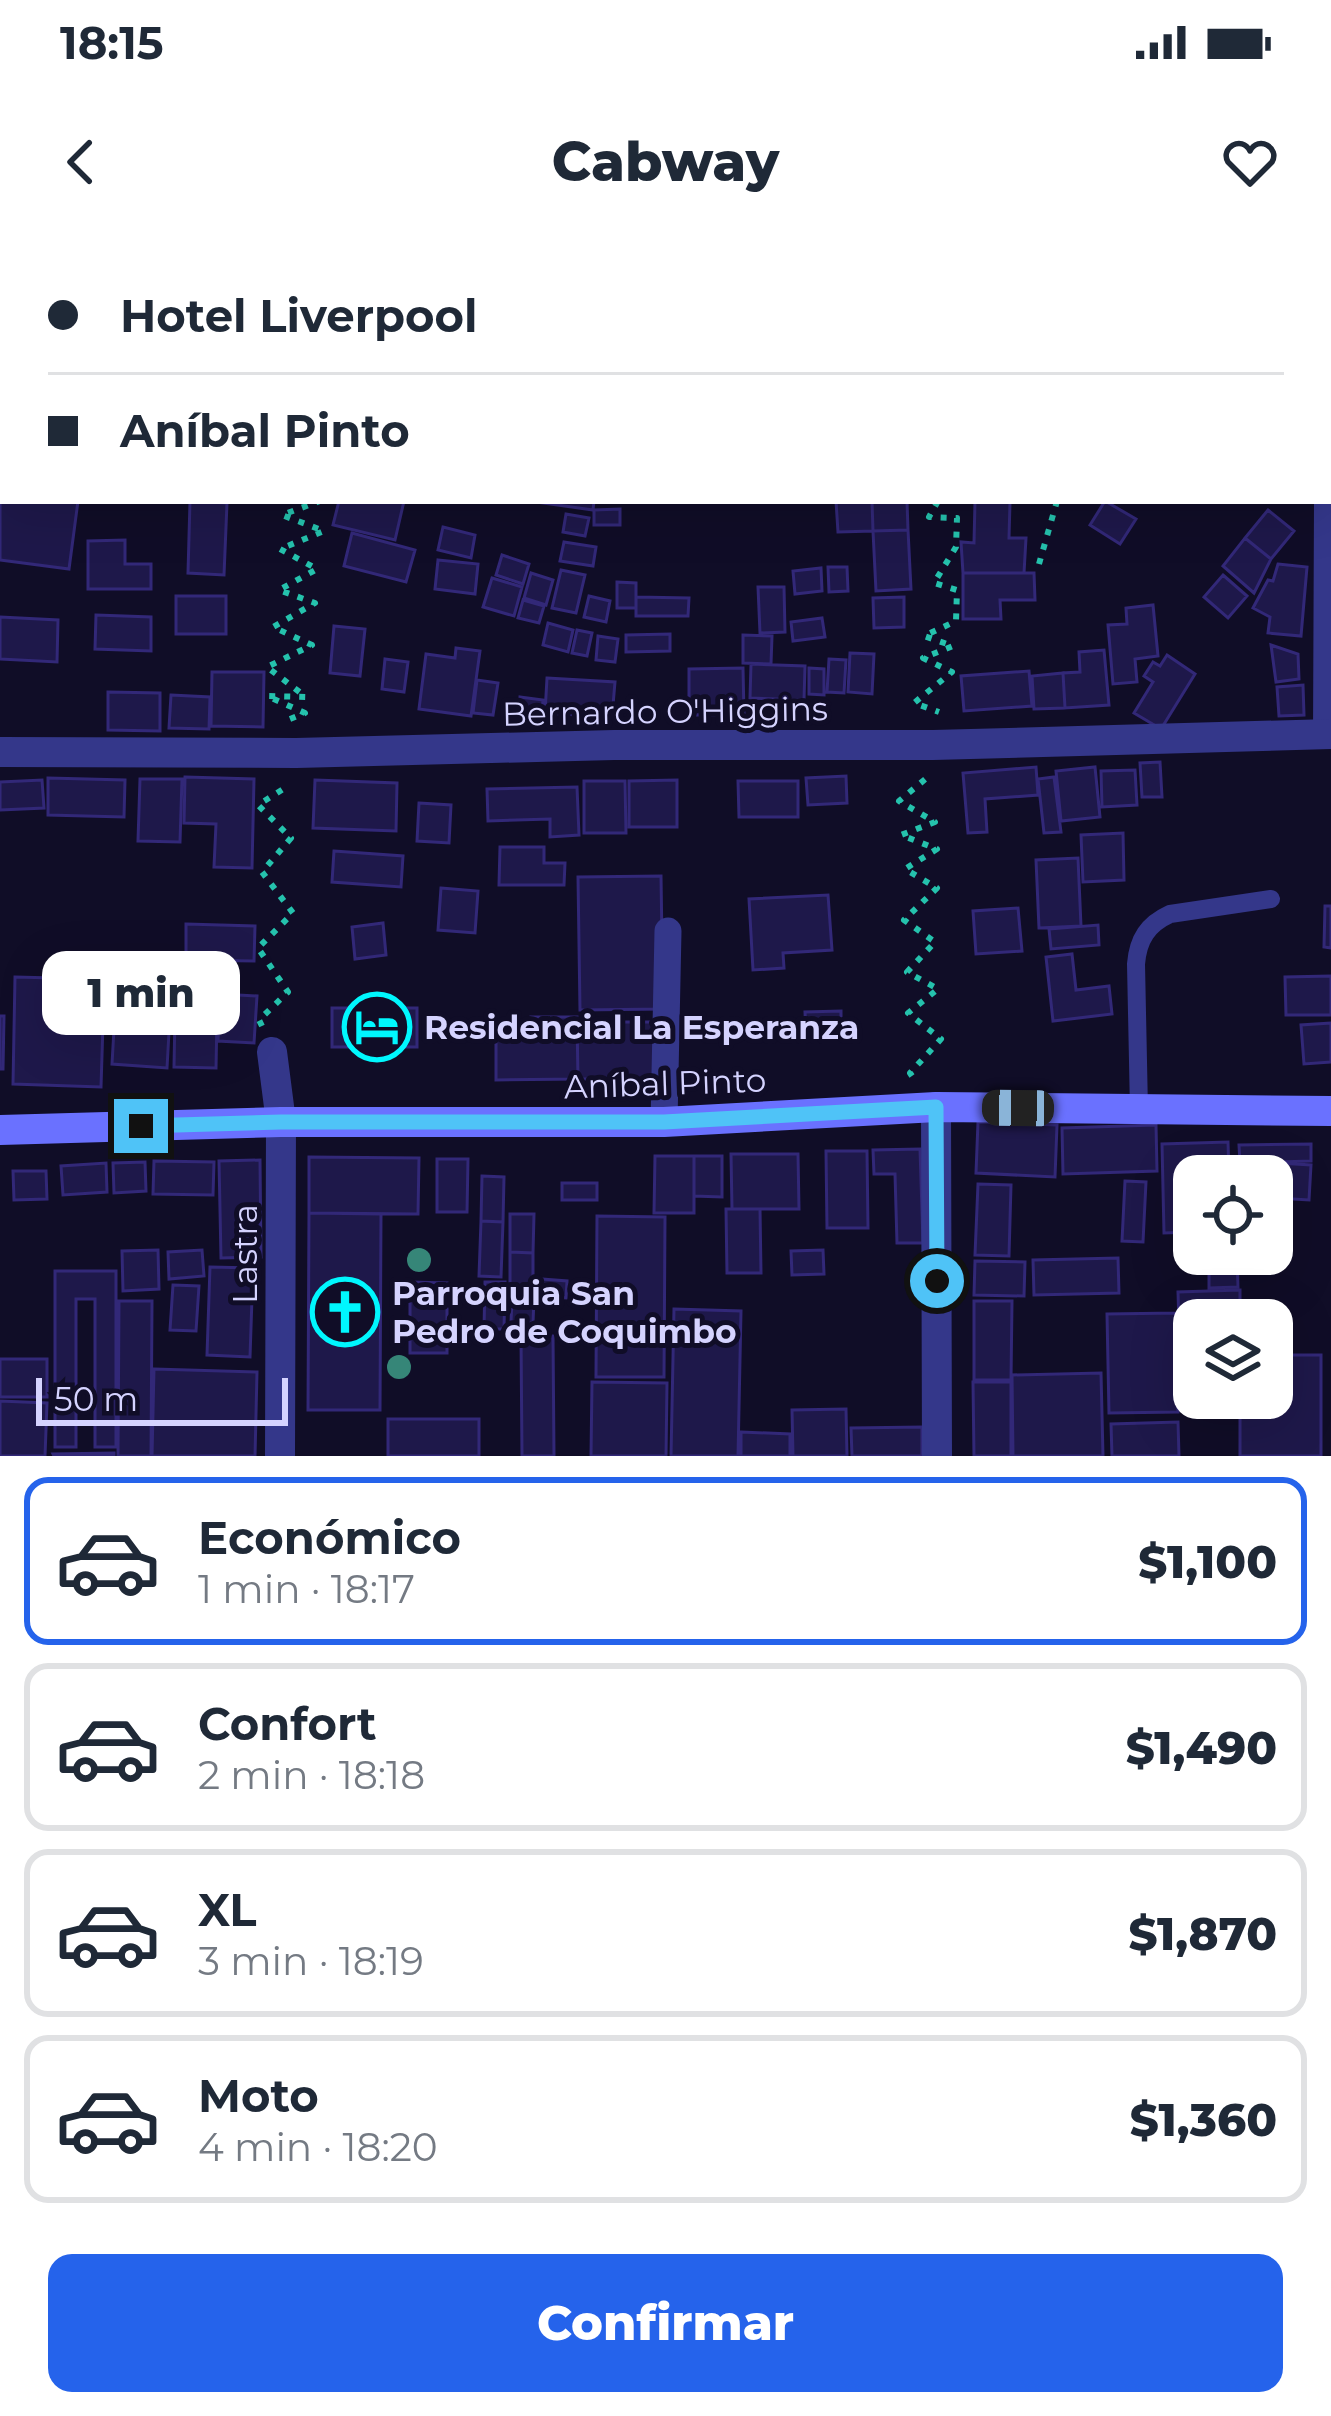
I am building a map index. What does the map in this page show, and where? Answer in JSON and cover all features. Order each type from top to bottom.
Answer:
[{"type":"main road","name":"Aníbal Pinto","points":[[0,1130],[281,1122],[664,1122],[936,1107],[1331,1112]]},
{"type":"street","name":"Bernardo O'Higgins","points":[[0,752],[933,745],[1327,734]]},
{"type":"street","points":[[664,1122],[668,931]]},
{"type":"street","name":"Lastra","points":[[272,1052],[281,1122],[280,1456]]},
{"type":"street","points":[[936,1107],[937,1456]]},
{"type":"lane","points":[[1323,504],[1327,734]]},
{"type":"lane","points":[[1139,1110],[1136,964],[1146,931],[1170,914],[1271,899]]},
{"type":"path","points":[[936,504],[928,517],[957,518],[956,548],[934,583],[957,590],[956,621],[924,637],[953,646],[923,658],[952,672],[914,703],[945,715],[910,730],[933,745],[929,778],[899,801],[934,822],[901,835],[937,849],[905,869],[937,888],[904,920],[935,942],[907,972],[938,988],[908,1013],[941,1039],[910,1073],[936,1107]]},
{"type":"path","points":[[1040,564],[1056,504]]},
{"type":"building","points":[[0,504],[78,504],[69,569],[0,560]]},
{"type":"building","points":[[190,504],[227,504],[224,575],[188,573]]},
{"type":"building","points":[[338,504],[403,504],[395,540],[333,525]]},
{"type":"building","points":[[550,504],[594,504],[593,510]]},
{"type":"building","points":[[836,504],[872,504],[873,531],[838,532]]},
{"type":"building","points":[[872,504],[907,504],[908,530],[873,531]]},
{"type":"building","points":[[975,504],[1010,504],[1009,538],[1026,538],[1024,573],[963,573],[961,542],[974,543]]},
{"type":"building","points":[[1103,504],[1136,519],[1120,544],[1090,525]]},
{"type":"building","points":[[620,509],[620,525],[594,525],[594,510]]},
{"type":"building","points":[[1268,510],[1294,531],[1271,559],[1245,538]]},
{"type":"building","points":[[566,514],[589,518],[585,536],[563,532]]},
{"type":"building","points":[[443,527],[475,535],[471,558],[438,550]]},
{"type":"building","points":[[908,530],[911,589],[876,591],[873,531]]},
{"type":"building","points":[[352,533],[415,550],[406,582],[344,566]]},
{"type":"building","points":[[1245,538],[1271,559],[1254,593],[1223,566]]},
{"type":"building","points":[[125,540],[125,564],[151,564],[151,589],[88,589],[88,541]]},
{"type":"building","points":[[564,542],[596,547],[593,566],[560,561]]},
{"type":"building","points":[[502,555],[529,564],[523,584],[496,575]]},
{"type":"building","points":[[438,560],[478,564],[475,594],[435,589]]},
{"type":"building","points":[[1278,564],[1307,567],[1301,636],[1268,633],[1270,617],[1253,608],[1268,580],[1273,581]]},
{"type":"building","points":[[828,567],[847,567],[848,591],[829,592]]},
{"type":"building","points":[[821,568],[822,591],[795,594],[793,571]]},
{"type":"building","points":[[561,570],[585,575],[576,613],[552,608]]},
{"type":"building","points":[[531,573],[553,580],[546,605],[524,598]]},
{"type":"building","points":[[963,573],[1034,573],[1035,600],[1000,600],[1001,619],[963,619]]},
{"type":"building","points":[[1223,575],[1247,596],[1228,618],[1204,597]]},
{"type":"building","points":[[492,578],[522,587],[514,616],[483,607]]},
{"type":"building","points":[[617,582],[636,583],[636,608],[617,608]]},
{"type":"building","points":[[758,587],[784,587],[785,632],[760,633]]},
{"type":"building","points":[[176,596],[226,596],[226,634],[176,634]]},
{"type":"building","points":[[589,596],[610,601],[606,622],[584,617]]},
{"type":"building","points":[[636,597],[689,598],[688,616],[636,616]]},
{"type":"building","points":[[904,597],[904,627],[874,628],[873,598]]},
{"type":"building","points":[[523,600],[544,606],[539,623],[518,618]]},
{"type":"building","points":[[1153,605],[1158,656],[1135,659],[1137,682],[1113,684],[1108,625],[1127,624],[1126,608]]},
{"type":"building","points":[[96,615],[151,617],[151,651],[95,649]]},
{"type":"building","points":[[0,617],[58,620],[57,662],[0,659]]},
{"type":"building","points":[[822,618],[825,637],[793,641],[791,622]]},
{"type":"building","points":[[548,623],[573,630],[568,652],[543,645]]},
{"type":"building","points":[[334,626],[365,629],[360,676],[330,673]]},
{"type":"building","points":[[577,630],[592,633],[587,656],[572,653]]},
{"type":"building","points":[[670,634],[670,651],[626,652],[626,635]]},
{"type":"building","points":[[743,635],[772,636],[771,664],[743,663]]},
{"type":"building","points":[[598,636],[618,639],[615,662],[596,660]]},
{"type":"building","points":[[1271,645],[1298,654],[1299,679],[1276,682]]},
{"type":"building","points":[[456,648],[480,651],[471,716],[419,709],[426,654],[455,658]]},
{"type":"building","points":[[1104,650],[1109,705],[1065,708],[1063,673],[1080,672],[1079,652]]},
{"type":"building","points":[[850,653],[874,654],[872,694],[848,692]]},
{"type":"building","points":[[1167,655],[1195,674],[1161,729],[1134,713],[1153,682],[1144,676],[1153,662],[1160,666]]},
{"type":"building","points":[[385,659],[408,662],[404,692],[382,689]]},
{"type":"building","points":[[829,659],[846,660],[844,693],[827,692]]},
{"type":"building","points":[[751,664],[805,666],[804,700],[750,698]]},
{"type":"building","points":[[743,668],[744,715],[689,715],[689,669]]},
{"type":"building","points":[[809,668],[824,669],[824,695],[809,694]]},
{"type":"building","points":[[1029,671],[1032,706],[964,711],[961,676]]},
{"type":"building","points":[[212,672],[264,672],[263,727],[211,726]]},
{"type":"building","points":[[1063,673],[1065,708],[1034,709],[1032,676]]},
{"type":"building","points":[[547,678],[615,682],[612,717],[545,713]]},
{"type":"building","points":[[477,680],[498,683],[493,715],[473,713]]},
{"type":"building","points":[[1303,685],[1304,715],[1279,716],[1277,687]]},
{"type":"building","points":[[108,692],[160,693],[160,731],[108,730]]},
{"type":"building","points":[[171,695],[210,697],[209,729],[169,728]]},
{"type":"building","points":[[520,697],[543,700],[541,720],[518,718]]},
{"type":"building","points":[[1160,762],[1162,797],[1142,797],[1140,763]]},
{"type":"building","points":[[1036,767],[1038,795],[985,799],[987,832],[968,833],[963,773]]},
{"type":"building","points":[[1095,767],[1100,817],[1061,821],[1056,771]]},
{"type":"building","points":[[1135,770],[1137,805],[1102,807],[1101,771]]},
{"type":"building","points":[[846,776],[847,803],[808,805],[806,778]]},
{"type":"building","points":[[185,777],[254,779],[252,868],[214,867],[216,824],[184,823]]},
{"type":"building","points":[[1054,777],[1061,832],[1044,833],[1038,779]]},
{"type":"building","points":[[48,778],[125,780],[124,817],[48,815]]},
{"type":"building","points":[[140,779],[182,779],[180,842],[138,841]]},
{"type":"building","points":[[42,780],[44,808],[0,810],[0,782]]},
{"type":"building","points":[[315,780],[397,783],[396,831],[313,828]]},
{"type":"building","points":[[677,780],[677,827],[629,827],[629,781]]},
{"type":"building","points":[[584,781],[625,781],[626,833],[584,833]]},
{"type":"building","points":[[738,781],[798,781],[798,817],[739,817]]},
{"type":"building","points":[[577,787],[579,835],[550,837],[550,819],[488,821],[487,789]]},
{"type":"building","points":[[419,803],[451,805],[449,843],[417,841]]},
{"type":"building","points":[[1123,833],[1124,880],[1083,882],[1081,835]]},
{"type":"building","points":[[500,847],[544,847],[544,863],[565,863],[564,885],[499,885]]},
{"type":"building","points":[[334,851],[403,856],[401,887],[332,882]]},
{"type":"building","points":[[1078,858],[1081,926],[1039,928],[1036,860]]},
{"type":"building","points":[[661,876],[663,1009],[580,1010],[578,877]]},
{"type":"building","points":[[441,888],[478,891],[475,933],[438,930]]},
{"type":"building","points":[[828,895],[832,950],[783,953],[784,968],[753,970],[749,899]]},
{"type":"building","points":[[1325,906],[1331,906],[1331,948],[1324,947]]},
{"type":"building","points":[[1018,908],[1022,951],[976,954],[973,911]]},
{"type":"building","points":[[383,923],[386,955],[355,959],[352,927]]},
{"type":"building","points":[[186,924],[255,926],[254,961],[186,960]]},
{"type":"building","points":[[1098,925],[1099,945],[1051,949],[1049,929]]},
{"type":"building","points":[[1072,954],[1076,990],[1109,986],[1112,1014],[1053,1021],[1046,957]]},
{"type":"building","points":[[1331,976],[1331,1015],[1286,1015],[1285,977]]},
{"type":"building","points":[[15,977],[53,978],[53,991],[104,992],[101,1087],[13,1084]]},
{"type":"building","points":[[220,994],[257,996],[254,1043],[218,1041]]},
{"type":"building","points":[[332,1008],[417,1008],[417,1047],[332,1047]]},
{"type":"building","points":[[841,1011],[841,1033],[806,1034],[805,1012]]},
{"type":"building","points":[[175,1015],[217,1016],[216,1068],[174,1067]]},
{"type":"building","points":[[0,1016],[4,1016],[3,1069],[0,1069]]},
{"type":"building","points":[[531,1017],[577,1017],[578,1079],[496,1080],[496,1032],[531,1032]]},
{"type":"building","points":[[577,1022],[660,1022],[660,1079],[578,1079]]},
{"type":"building","points":[[1331,1023],[1331,1062],[1304,1064],[1301,1025]]},
{"type":"building","points":[[114,1029],[169,1032],[167,1068],[112,1064]]},
{"type":"building","points":[[978,1122],[1057,1125],[1055,1177],[976,1173]]},
{"type":"building","points":[[1156,1125],[1157,1171],[1063,1174],[1062,1128]]},
{"type":"building","points":[[1228,1142],[1228,1155],[1173,1155],[1173,1233],[1164,1233],[1162,1144]]},
{"type":"building","points":[[1311,1144],[1311,1161],[1293,1162],[1293,1155],[1240,1155],[1239,1145]]},
{"type":"building","points":[[920,1149],[923,1243],[897,1243],[895,1174],[874,1174],[873,1150]]},
{"type":"building","points":[[826,1151],[867,1151],[868,1228],[827,1228]]},
{"type":"building","points":[[731,1154],[798,1154],[799,1209],[732,1209]]},
{"type":"building","points":[[655,1156],[694,1156],[694,1213],[654,1213]]},
{"type":"building","points":[[694,1156],[722,1156],[722,1197],[694,1196]]},
{"type":"building","points":[[309,1157],[419,1158],[418,1214],[309,1213]]},
{"type":"building","points":[[437,1159],[468,1159],[467,1212],[437,1212]]},
{"type":"building","points":[[260,1160],[261,1257],[221,1258],[219,1161]]},
{"type":"building","points":[[154,1161],[214,1162],[213,1195],[153,1194]]},
{"type":"building","points":[[145,1162],[146,1191],[114,1193],[113,1163]]},
{"type":"building","points":[[106,1163],[107,1192],[63,1195],[61,1166]]},
{"type":"building","points":[[1293,1164],[1311,1165],[1309,1200],[1293,1199]]},
{"type":"building","points":[[13,1171],[46,1171],[47,1199],[14,1200]]},
{"type":"building","points":[[482,1176],[504,1177],[503,1222],[481,1221]]},
{"type":"building","points":[[1125,1181],[1146,1182],[1143,1242],[1122,1241]]},
{"type":"building","points":[[562,1183],[597,1183],[597,1200],[562,1200]]},
{"type":"building","points":[[978,1184],[1011,1185],[1009,1256],[975,1255]]},
{"type":"building","points":[[726,1209],[760,1209],[761,1273],[727,1273]]},
{"type":"building","name":"Parroquia San Pedro de Coquimbo","points":[[309,1213],[381,1214],[380,1410],[308,1410]]},
{"type":"building","points":[[510,1214],[534,1214],[533,1253],[510,1252]]},
{"type":"building","points":[[597,1216],[665,1217],[664,1377],[596,1377]]},
{"type":"building","points":[[481,1221],[503,1222],[501,1277],[479,1276]]},
{"type":"building","points":[[158,1250],[159,1289],[123,1291],[122,1251]]},
{"type":"building","points":[[202,1250],[204,1276],[169,1279],[168,1252]]},
{"type":"building","points":[[823,1250],[824,1274],[792,1275],[791,1251]]},
{"type":"building","points":[[510,1252],[533,1253],[533,1286],[510,1286]]},
{"type":"building","points":[[1118,1258],[1119,1293],[1034,1295],[1033,1260]]},
{"type":"building","points":[[975,1261],[1025,1262],[1024,1296],[974,1295]]},
{"type":"building","points":[[210,1267],[253,1268],[250,1357],[207,1355]]},
{"type":"building","points":[[55,1271],[116,1271],[116,1447],[95,1447],[95,1299],[76,1299],[76,1447],[55,1447]]},
{"type":"building","points":[[1209,1275],[1238,1275],[1238,1287],[1209,1288]]},
{"type":"building","points":[[542,1279],[567,1281],[566,1298],[541,1296]]},
{"type":"building","points":[[410,1282],[447,1283],[447,1353],[410,1353]]},
{"type":"building","points":[[485,1282],[505,1282],[504,1329],[484,1329]]},
{"type":"building","points":[[173,1285],[199,1286],[196,1331],[170,1330]]},
{"type":"building","points":[[1240,1290],[1240,1299],[1178,1299],[1178,1292]]},
{"type":"building","points":[[512,1298],[534,1298],[533,1323],[511,1322]]},
{"type":"building","points":[[119,1301],[152,1301],[151,1456],[118,1456]]},
{"type":"building","points":[[974,1301],[1012,1301],[1011,1380],[974,1380]]},
{"type":"building","points":[[674,1309],[741,1311],[738,1456],[671,1456]]},
{"type":"building","points":[[1173,1313],[1173,1412],[1109,1413],[1107,1314]]},
{"type":"building","points":[[521,1336],[553,1336],[554,1456],[522,1456]]},
{"type":"building","points":[[1293,1355],[1321,1355],[1321,1456],[1240,1456],[1240,1419],[1293,1419]]},
{"type":"building","points":[[0,1359],[47,1359],[47,1397],[0,1397]]},
{"type":"building","points":[[154,1369],[257,1372],[255,1456],[152,1456]]},
{"type":"building","points":[[1101,1373],[1103,1456],[1013,1456],[1012,1375]]},
{"type":"building","points":[[592,1382],[667,1383],[666,1456],[591,1456]]},
{"type":"building","points":[[973,1382],[1011,1382],[1011,1456],[974,1456]]},
{"type":"building","points":[[0,1401],[47,1403],[45,1456],[0,1456]]},
{"type":"building","points":[[846,1409],[847,1456],[793,1456],[792,1410]]},
{"type":"building","points":[[388,1419],[479,1419],[479,1456],[388,1456]]},
{"type":"building","points":[[1178,1422],[1179,1456],[1112,1456],[1111,1424]]},
{"type":"building","points":[[922,1427],[922,1456],[852,1456],[851,1428]]},
{"type":"building","points":[[741,1432],[790,1434],[790,1456],[741,1456]]},
{"type":"building","points":[[114,1453],[114,1456],[53,1454]]},
{"type":"place","name":"Residencial La Esperanza","points":[[377,1027]]},
{"type":"place","name":"Parroquia San Pedro de Coquimbo","points":[[345,1312]]},
{"type":"route","points":[[141,1126],[664,1122],[936,1107],[937,1281]]}]
